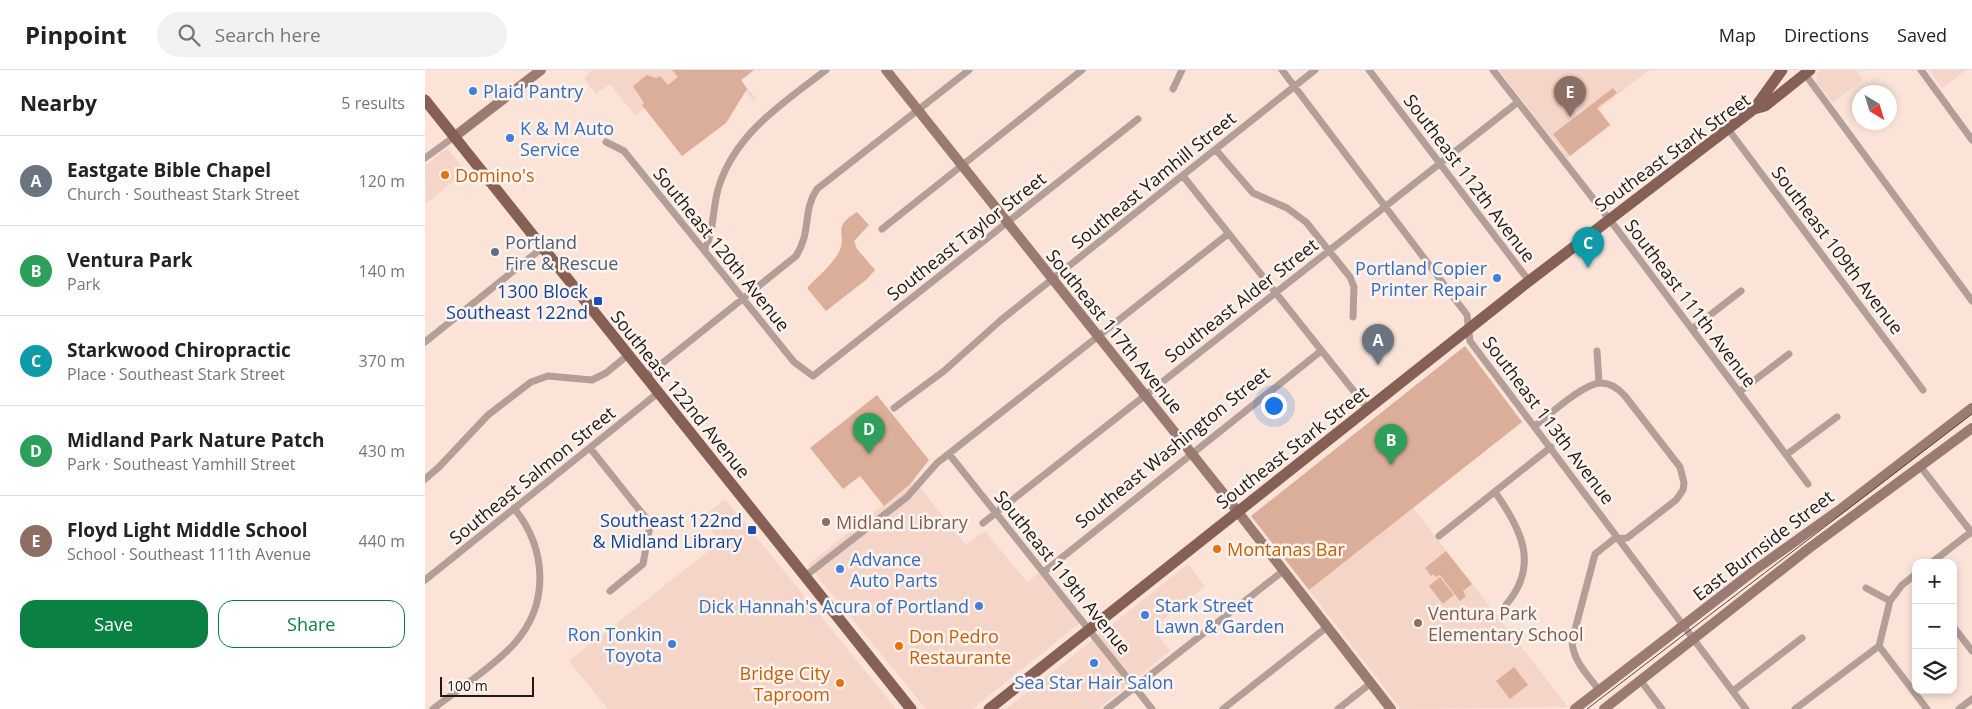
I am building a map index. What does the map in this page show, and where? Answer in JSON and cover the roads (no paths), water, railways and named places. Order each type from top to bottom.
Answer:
[{"type":"main road","points":[[1755,109],[1782,70]]},
{"type":"main road","name":"Southeast Stark Street","points":[[989,709],[1529,281],[1728,129],[1755,109],[1765,106],[1806,71]]},
{"type":"main road","name":"Southeast 122nd Avenue","points":[[425,100],[911,709]]},
{"type":"street","points":[[425,158],[541,70]]},
{"type":"street","points":[[705,249],[711,238],[719,187],[740,146],[758,124],[825,70]]},
{"type":"street","name":"Southeast 117th Avenue","points":[[886,70],[1193,454],[1391,709]]},
{"type":"street","points":[[645,377],[796,256],[803,244],[809,202],[817,189],[969,70]]},
{"type":"street","points":[[882,229],[1082,70]]},
{"type":"street","points":[[1173,89],[1181,70]]},
{"type":"street","name":"Southeast 113th Avenue","points":[[1281,70],[1467,315],[1470,341],[1747,709]]},
{"type":"street","name":"Southeast Yamhill Street","points":[[894,408],[944,371],[974,341],[1315,70]]},
{"type":"street","name":"Southeast 112th Avenue","points":[[1369,70],[1529,281]]},
{"type":"street","name":"Southeast 111th Avenue","points":[[1493,70],[1692,329],[1808,484]]},
{"type":"street","points":[[1921,70],[1972,140]]},
{"type":"street","points":[[1806,71],[1972,301]]},
{"type":"street","name":"Southeast Alder Street","points":[[983,523],[1439,162],[1518,102]]},
{"type":"street","name":"Southeast Taylor Street","points":[[813,376],[1138,119]]},
{"type":"street","name":"Southeast 109th Avenue","points":[[1728,129],[1923,390]]},
{"type":"street","name":"Southeast 120th Avenue","points":[[606,142],[624,151],[705,249],[793,362],[813,376]]},
{"type":"street","points":[[1216,150],[1253,193],[1298,214],[1329,250],[1345,270],[1354,287],[1353,317]]},
{"type":"street","points":[[1183,176],[1368,409]]},
{"type":"street","points":[[804,577],[907,497],[932,468],[949,454],[1228,234]]},
{"type":"street","points":[[425,342],[542,248]]},
{"type":"street","points":[[1692,329],[1741,291]]},
{"type":"street","name":"Southeast Washington Street","points":[[1045,571],[1321,351]]},
{"type":"street","points":[[1597,351],[1599,383]]},
{"type":"street","points":[[1739,392],[1789,354]]},
{"type":"street","points":[[425,479],[439,467],[488,415],[531,382],[548,376],[592,380],[606,373],[628,355]]},
{"type":"street","points":[[1535,426],[1586,389],[1599,383],[1618,388],[1680,467],[1684,483],[1683,490],[1675,500],[1627,538],[1613,539],[1603,546],[1592,560],[1572,640],[1574,655],[1599,690]]},
{"type":"street","name":"Southeast Salmon Street","points":[[425,580],[658,393]]},
{"type":"street","name":"East Burnside Street","points":[[1575,709],[1972,408]]},
{"type":"street","points":[[1786,455],[1837,417]]},
{"type":"street","name":"East Burnside Street","points":[[1604,709],[1765,582],[1972,428]]},
{"type":"street","points":[[1439,536],[1551,447]]},
{"type":"street","points":[[590,448],[649,522],[645,560],[640,567],[610,591]]},
{"type":"street","name":"Southeast 119th Avenue","points":[[949,454],[1045,571],[1152,709]]},
{"type":"street","points":[[1920,466],[1972,532],[1936,559]]},
{"type":"street","points":[[1495,492],[1515,523],[1524,545],[1522,577],[1516,592],[1505,606]]},
{"type":"street","points":[[433,709],[508,650],[522,634],[532,616],[540,589],[539,558],[528,527],[514,508]]},
{"type":"street","points":[[1107,709],[1283,571]]},
{"type":"street","points":[[1795,709],[1879,646],[1890,601],[1902,585],[1912,577]]},
{"type":"street","points":[[1866,588],[1890,601]]},
{"type":"street","points":[[1223,709],[1327,626]]},
{"type":"street","points":[[1957,631],[1972,651]]},
{"type":"street","points":[[1733,691],[1802,638]]},
{"type":"street","points":[[1879,646],[1927,709]]},
{"type":"street","points":[[1641,681],[1662,709]]},
{"type":"street","points":[[1338,709],[1371,683]]},
{"type":"street","points":[[1959,709],[1972,699]]},
{"type":"tram line","points":[[1587,709],[1972,414]]},
{"type":"place","name":"Plaid Pantry","points":[[473,91]]},
{"type":"place","name":"Floyd Light Middle School","points":[[1570,117]]},
{"type":"place","name":"K & M Auto Service","points":[[510,138]]},
{"type":"place","name":"Domino's","points":[[445,175]]},
{"type":"place","name":"Portland Fire & Rescue","points":[[495,252]]},
{"type":"place","name":"Starkwood Chiropractic","points":[[1588,268]]},
{"type":"place","name":"Portland Copier Printer Repair","points":[[1497,278]]},
{"type":"place","name":"1300 Block Southeast 122nd","points":[[598,301]]},
{"type":"place","name":"Eastgate Bible Chapel","points":[[1378,365]]},
{"type":"place","name":"Midland Park Nature Patch","points":[[869,454]]},
{"type":"place","name":"Ventura Park","points":[[1391,465]]},
{"type":"place","name":"Midland Library","points":[[826,522]]},
{"type":"place","name":"Southeast 122nd & Midland Library","points":[[752,530]]},
{"type":"place","name":"Montanas Bar","points":[[1217,549]]},
{"type":"place","name":"Advance Auto Parts","points":[[840,569]]},
{"type":"place","name":"Dick Hannah's Acura of Portland","points":[[979,606]]},
{"type":"place","name":"Stark Street Lawn & Garden","points":[[1145,615]]},
{"type":"place","name":"Ventura Park Elementary School","points":[[1418,623]]},
{"type":"place","name":"Ron Tonkin Toyota","points":[[672,644]]},
{"type":"place","name":"Don Pedro Restaurante","points":[[899,646]]},
{"type":"place","name":"Sea Star Hair Salon","points":[[1094,663]]},
{"type":"place","name":"Bridge City Taproom","points":[[840,683]]}]
